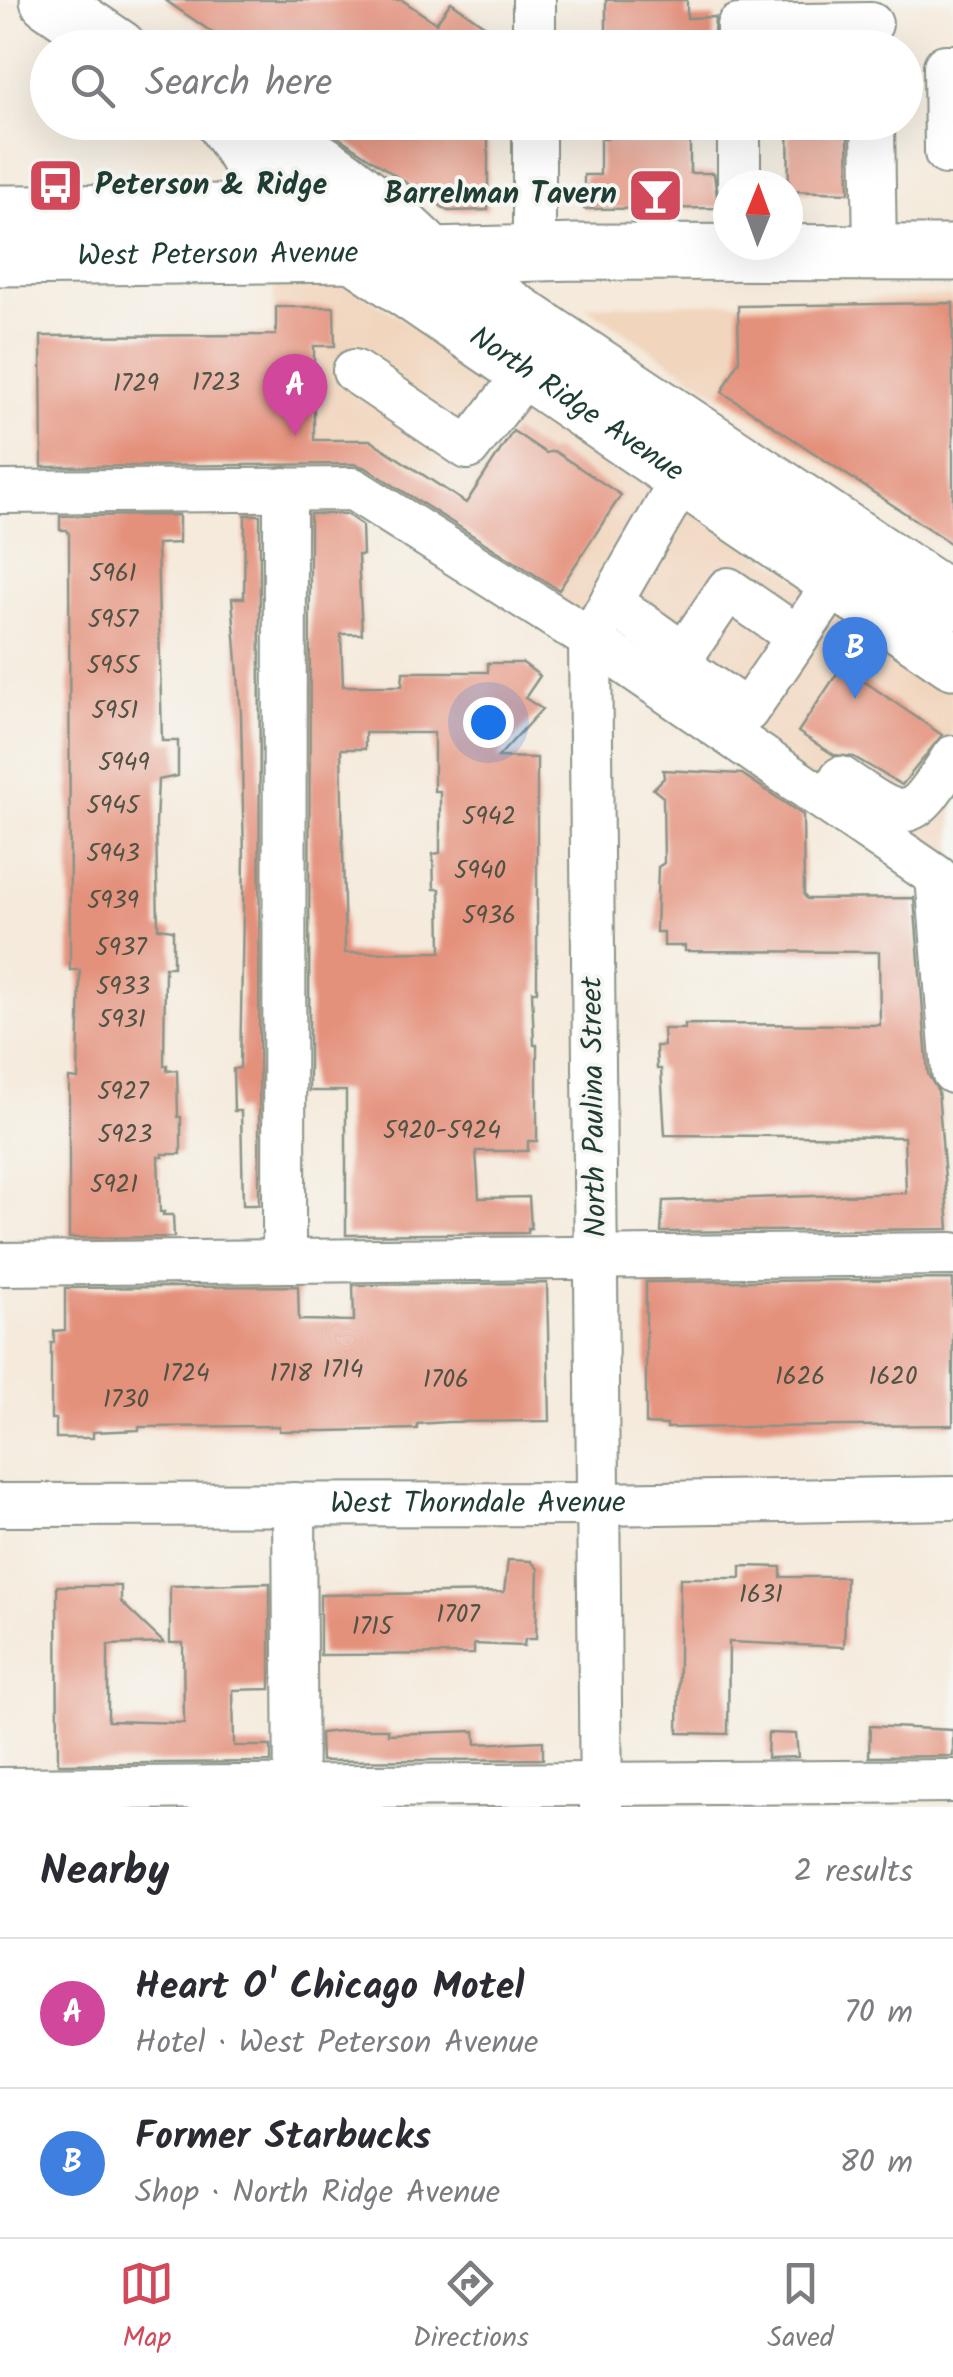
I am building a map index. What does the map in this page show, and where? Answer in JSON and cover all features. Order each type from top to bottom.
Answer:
[{"type":"main road","points":[[48,0],[92,30]]},
{"type":"main road","name":"North Ridge Avenue","points":[[236,140],[249,160],[354,254],[526,373],[695,457],[953,602]]},
{"type":"main road","name":"North Ridge Avenue","points":[[286,140],[374,199],[432,256],[695,457],[836,581],[953,661]]},
{"type":"main road","name":"West Peterson Avenue","points":[[0,214],[309,214],[432,256]]},
{"type":"main road","name":"West Peterson Avenue","points":[[0,258],[432,256],[713,249]]},
{"type":"main road","name":"West Peterson Avenue","points":[[803,250],[953,253]]},
{"type":"street","points":[[534,0],[534,30]]},
{"type":"street","points":[[738,30],[738,26],[871,24]]},
{"type":"street","points":[[953,66],[945,66],[946,153],[953,153]]},
{"type":"street","points":[[534,140],[534,252]]},
{"type":"street","points":[[738,140],[739,170]]},
{"type":"street","points":[[873,140],[875,252]]},
{"type":"street","points":[[354,370],[468,448],[526,373]]},
{"type":"street","points":[[590,639],[695,457]]},
{"type":"street","points":[[284,1262],[285,489]]},
{"type":"street","points":[[0,492],[353,489],[590,639],[937,877],[953,1072]]},
{"type":"street","points":[[747,711],[836,581]]},
{"type":"street","points":[[684,654],[728,589],[798,637]]},
{"type":"street","points":[[611,602],[684,654],[690,673],[880,806],[904,812],[924,802],[953,757]]},
{"type":"street","name":"North Paulina Street","points":[[590,639],[601,1796]]},
{"type":"street","points":[[0,1264],[953,1254]]},
{"type":"street","name":"West Thorndale Avenue","points":[[0,1505],[600,1504],[953,1498]]},
{"type":"street","points":[[294,1504],[296,1797]]},
{"type":"street","points":[[0,1789],[296,1797],[944,1789]]},
{"type":"shaded area","points":[[274,274],[333,279],[359,291],[953,679],[953,1072],[937,877],[353,489],[273,489]]},
{"type":"shaded area","points":[[953,296],[953,549],[585,306]]},
{"type":"building","points":[[165,0],[402,0],[436,23],[451,2],[488,28],[488,30],[209,30]]},
{"type":"building","points":[[606,0],[687,0],[687,18],[715,17],[714,30],[606,30]]},
{"type":"building","points":[[343,140],[488,140],[488,210],[448,211]]},
{"type":"building","points":[[600,140],[690,140],[690,173],[713,173],[713,208],[584,209],[584,175],[600,175]]},
{"type":"building","points":[[788,140],[848,140],[849,193],[803,191],[803,170],[789,170]]},
{"type":"building","points":[[953,303],[953,545],[722,392],[739,360],[738,306]]},
{"type":"building","points":[[276,307],[334,307],[335,346],[314,346],[314,440],[370,440],[466,503],[513,431],[546,453],[554,451],[621,495],[559,590],[354,464],[42,467],[41,336],[276,335]]},
{"type":"building","points":[[310,514],[346,514],[362,525],[363,555],[358,555],[362,634],[341,634],[343,686],[402,686],[403,672],[488,672],[488,663],[523,663],[540,676],[525,698],[542,709],[498,757],[537,758],[537,991],[532,991],[537,1045],[537,1141],[528,1141],[528,1151],[476,1151],[479,1198],[529,1197],[528,1233],[346,1235],[346,1091],[309,1091]],"holes":[[[365,733],[434,733],[434,791],[440,791],[440,853],[433,854],[434,889],[440,889],[441,952],[345,953],[341,749],[365,749]]]},
{"type":"building","points":[[179,515],[179,543],[157,544],[162,741],[178,741],[178,776],[158,780],[156,824],[158,928],[173,930],[173,967],[165,967],[164,1066],[167,1065],[167,1071],[177,1070],[181,1117],[181,1154],[158,1157],[160,1212],[173,1215],[174,1237],[69,1238],[69,1078],[78,1079],[80,970],[70,970],[69,534],[60,530],[60,516]]},
{"type":"building","points":[[245,515],[260,515],[259,1205],[243,1205],[241,1111],[234,1111],[233,1069],[240,1068],[244,858],[241,714],[232,598],[244,598]]},
{"type":"building","points":[[842,666],[942,735],[902,785],[854,757],[834,755],[798,732]]},
{"type":"building","points":[[663,770],[742,774],[803,815],[807,899],[914,898],[928,1074],[938,1091],[949,1229],[661,1232],[663,1201],[906,1193],[904,1137],[665,1135],[656,1046],[664,1046],[663,1029],[685,1029],[685,1024],[880,1025],[879,952],[685,951],[685,946],[664,946],[664,932],[656,932],[658,867],[664,863],[663,797],[653,789],[664,778]]},
{"type":"building","points":[[953,1279],[953,1425],[667,1428],[646,1424],[646,1282]]},
{"type":"building","points":[[547,1283],[550,1421],[448,1422],[417,1424],[417,1429],[324,1431],[279,1431],[279,1426],[139,1427],[93,1432],[93,1438],[56,1438],[56,1419],[51,1419],[51,1343],[54,1331],[65,1330],[65,1288],[298,1286],[299,1320],[354,1321],[353,1285]]},
{"type":"building","points":[[508,1560],[531,1561],[538,1569],[536,1639],[525,1639],[524,1646],[474,1644],[474,1654],[320,1655],[320,1595],[504,1592]]},
{"type":"building","points":[[741,1566],[781,1567],[781,1577],[846,1577],[844,1647],[729,1642],[728,1734],[678,1733],[680,1578],[741,1578]]},
{"type":"building","points":[[270,1583],[270,1689],[233,1690],[234,1746],[271,1746],[271,1762],[58,1764],[57,1586],[121,1586],[121,1602],[164,1643],[108,1645],[108,1721],[184,1723],[183,1643],[170,1643],[170,1586]]},
{"type":"building","points":[[870,1726],[953,1730],[953,1756],[869,1757]]},
{"type":"building","points":[[388,1729],[388,1734],[475,1731],[476,1744],[543,1741],[543,1759],[321,1761],[320,1733]]},
{"type":"building","points":[[768,1733],[796,1734],[798,1757],[767,1758]]},
{"type":"place","name":"Peterson & Ridge","points":[[56,186]]},
{"type":"place","name":"Barrelman Tavern","points":[[656,195]]},
{"type":"place","name":"Heart O' Chicago Motel","points":[[295,436]]},
{"type":"place","name":"Former Starbucks","points":[[855,699]]}]
